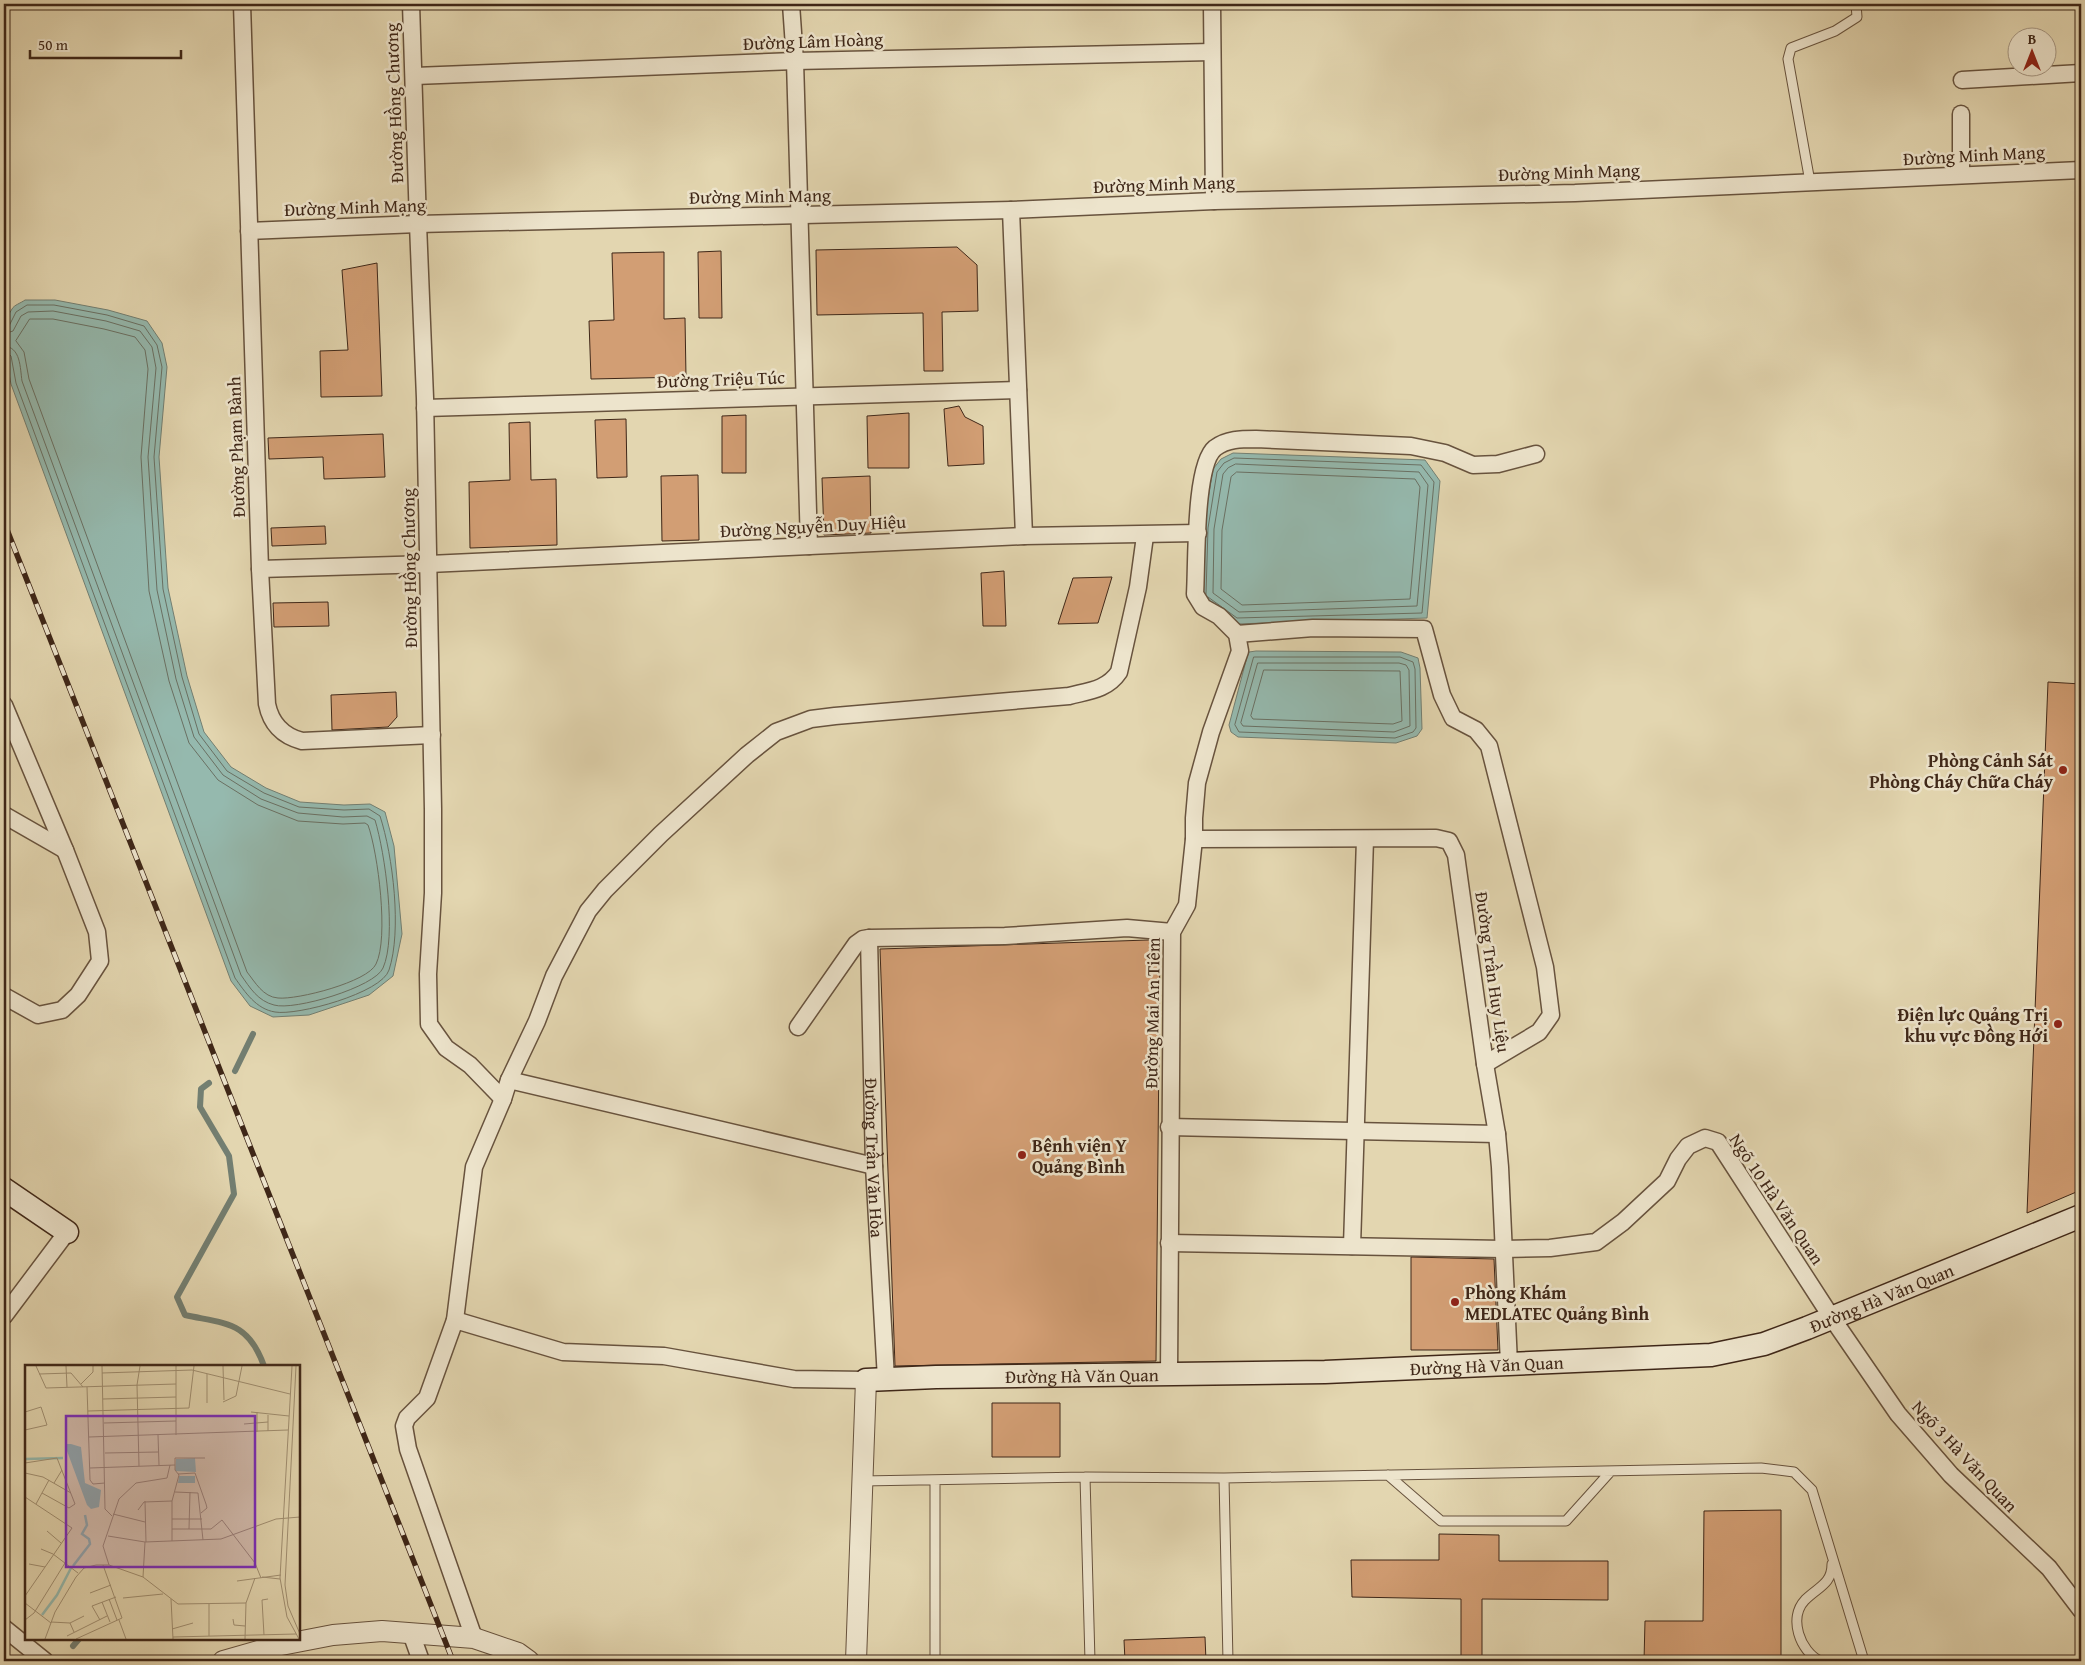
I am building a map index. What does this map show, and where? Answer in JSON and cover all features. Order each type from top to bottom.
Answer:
[{"type":"main road","points":[[4,1189],[67,1232]]},
{"type":"main road","name":"Đường Hà Văn Quan","points":[[876,1379],[1326,1372],[1711,1355],[1764,1344],[2081,1216]]},
{"type":"street","name":"Đường Phạm Bành","points":[[242,4],[260,569],[269,715],[277,727],[289,737],[302,741],[432,735]]},
{"type":"street","name":"Đường Hồng Chương","points":[[411,4],[415,76],[429,564],[433,893],[428,974],[429,1024],[446,1048],[470,1064],[503,1099]]},
{"type":"street","points":[[791,4],[795,61],[809,546]]},
{"type":"street","points":[[1212,4],[1214,202]]},
{"type":"street","name":"Đường Lâm Hoàng","points":[[415,76],[795,61],[1212,52]]},
{"type":"street","points":[[1962,80],[2081,73]]},
{"type":"street","points":[[1961,114],[1961,175]]},
{"type":"street","name":"Đường Minh Mạng","points":[[249,231],[418,224],[1011,210],[1214,202],[1574,193],[2081,170]]},
{"type":"street","points":[[1011,210],[1024,536]]},
{"type":"street","name":"Đường Triệu Túc","points":[[425,408],[1018,390]]},
{"type":"street","points":[[1485,1064],[1539,1032],[1551,1015],[1545,967],[1489,746],[1476,730],[1453,718],[1442,695],[1424,629],[1313,628],[1237,634],[1219,616],[1203,607],[1196,594],[1200,485],[1205,464],[1214,449],[1231,440],[1256,439],[1411,446],[1444,453],[1472,465],[1498,464],[1536,454]]},
{"type":"street","name":"Đường Nguyễn Duy Hiệu","points":[[260,569],[429,564],[1024,536],[1145,536],[1198,533]]},
{"type":"street","points":[[474,1638],[408,1449],[404,1426],[407,1418],[427,1398],[455,1320],[474,1167],[503,1099],[509,1080],[537,1021],[558,967],[588,911],[605,890],[661,834],[746,755],[776,732],[811,720],[1069,696],[1101,688],[1112,682],[1118,672],[1138,587],[1145,536]]},
{"type":"street","name":"Đường Mai An Tiêm","points":[[1169,1374],[1169,1127],[1172,932],[1187,905],[1194,839],[1197,783],[1211,732],[1240,651],[1237,634]]},
{"type":"street","points":[[4,704],[97,932],[100,961],[78,995],[62,1010],[38,1015],[4,996]]},
{"type":"street","points":[[4,815],[65,850]]},
{"type":"street","points":[[1352,1246],[1365,838]]},
{"type":"street","name":"Đường Trần Huy Liệu","points":[[1194,839],[1436,838],[1449,841],[1456,855],[1485,1064],[1497,1134],[1508,1364]]},
{"type":"street","points":[[798,1027],[856,944],[870,938],[1005,936],[1127,928],[1172,932]]},
{"type":"street","name":"Đường Trần Văn Hòa","points":[[856,1661],[862,1481],[876,1379],[870,938]]},
{"type":"street","points":[[509,1080],[874,1166]]},
{"type":"street","points":[[1169,1127],[1497,1134]]},
{"type":"street","name":"Ngõ 10 Hà Văn Quan","points":[[1169,1243],[1503,1249],[1550,1248],[1596,1242],[1623,1222],[1666,1181],[1678,1159],[1688,1146],[1705,1138],[1718,1142],[1832,1318]]},
{"type":"street","points":[[4,1316],[67,1232]]},
{"type":"street","name":"Ngõ 3 Hà Văn Quan","points":[[1832,1318],[1898,1414],[1951,1475],[2049,1568],[2081,1610]]},
{"type":"street","points":[[455,1320],[563,1352],[664,1356],[794,1379],[876,1379]]},
{"type":"street","points":[[4,1628],[44,1661]]},
{"type":"street","points":[[223,1661],[276,1646],[333,1635],[382,1631],[474,1638],[518,1653],[529,1661]]},
{"type":"street","points":[[411,1633],[421,1661]]},
{"type":"lane","points":[[1810,182],[1788,59],[1791,48],[1834,32],[1857,17],[1856,4]]},
{"type":"lane","points":[[862,1481],[1085,1477],[1224,1478],[1760,1468],[1794,1472],[1812,1490],[1864,1661]]},
{"type":"lane","points":[[1388,1475],[1441,1521],[1566,1521],[1611,1471]]},
{"type":"lane","points":[[1085,1477],[1090,1661]]},
{"type":"lane","points":[[1224,1478],[1228,1661]]},
{"type":"lane","points":[[935,1480],[935,1661]]},
{"type":"lane","points":[[1820,1661],[1803,1647],[1798,1633],[1798,1616],[1805,1601],[1826,1585],[1832,1572],[1832,1556]]},
{"type":"water","points":[[25,300],[55,300],[108,310],[147,321],[162,343],[167,367],[159,457],[168,588],[187,676],[204,732],[231,767],[266,788],[300,802],[344,805],[370,804],[385,812],[394,846],[402,934],[393,976],[369,995],[309,1015],[273,1017],[250,1006],[231,981],[11,384],[5,345],[6,325],[8,316],[13,308]]},
{"type":"water","points":[[1233,453],[1425,460],[1440,481],[1427,618],[1234,624],[1201,598],[1203,528],[1213,469],[1221,459]]},
{"type":"water","points":[[1249,652],[1401,652],[1418,658],[1422,729],[1417,736],[1396,743],[1238,737],[1231,732],[1229,725],[1247,657]]},
{"type":"building","points":[[957,247],[977,265],[978,311],[942,312],[943,371],[924,371],[923,313],[817,315],[816,250]]},
{"type":"building","points":[[721,251],[722,318],[699,318],[698,252]]},
{"type":"building","points":[[664,252],[664,319],[685,318],[686,377],[591,379],[589,321],[614,320],[612,253]]},
{"type":"building","points":[[377,263],[382,396],[321,397],[320,351],[348,350],[342,270]]},
{"type":"building","points":[[959,406],[965,417],[983,426],[984,464],[948,466],[944,409]]},
{"type":"building","points":[[909,413],[909,468],[868,468],[867,416]]},
{"type":"building","points":[[746,415],[746,473],[722,473],[722,416]]},
{"type":"building","points":[[626,419],[627,477],[597,478],[595,420]]},
{"type":"building","points":[[530,422],[531,480],[556,479],[557,545],[470,548],[469,482],[510,480],[509,423]]},
{"type":"building","points":[[383,434],[385,477],[324,479],[323,457],[269,459],[268,438]]},
{"type":"building","points":[[698,475],[699,540],[662,541],[661,476]]},
{"type":"building","points":[[870,476],[871,533],[824,535],[822,478]]},
{"type":"building","points":[[325,526],[326,544],[272,546],[271,528]]},
{"type":"building","points":[[1004,571],[1006,626],[983,626],[981,573]]},
{"type":"building","points":[[1112,577],[1098,623],[1058,624],[1073,578]]},
{"type":"building","points":[[328,602],[329,626],[274,627],[273,603]]},
{"type":"building","name":"Điện lực Quảng Trị khu vực Đồng Hới","points":[[2048,682],[2081,684],[2081,1190],[2027,1213]]},
{"type":"building","points":[[396,692],[397,717],[388,727],[332,730],[331,695]]},
{"type":"building","name":"Bệnh viện Y Quảng Bình","points":[[1160,941],[1156,1361],[895,1366],[880,949]]},
{"type":"building","name":"Phòng Khám MEDLATEC Quảng Bình","points":[[1411,1257],[1494,1259],[1498,1350],[1411,1350]]},
{"type":"building","points":[[992,1403],[1060,1403],[1060,1457],[992,1457]]},
{"type":"building","points":[[1781,1510],[1781,1661],[1644,1661],[1645,1621],[1703,1621],[1704,1511]]},
{"type":"building","points":[[1439,1534],[1499,1535],[1499,1561],[1608,1561],[1608,1600],[1482,1599],[1482,1661],[1461,1661],[1461,1599],[1352,1597],[1351,1560],[1439,1560]]},
{"type":"building","points":[[1205,1637],[1206,1661],[1125,1661],[1124,1640]]},
{"type":"waterway","points":[[235,1071],[253,1034]]},
{"type":"waterway","points":[[209,1083],[201,1089],[200,1107],[229,1156],[234,1194],[177,1297],[185,1315],[224,1323],[243,1332],[258,1351],[264,1365]]},
{"type":"waterway","points":[[73,1646],[78,1640]]},
{"type":"railway","points":[[4,522],[453,1661]]},
{"type":"place","name":"Phòng Cảnh Sát Phòng Cháy Chữa Cháy","points":[[2063,770]]},
{"type":"place","name":"Điện lực Quảng Trị khu vực Đồng Hới","points":[[2058,1024]]},
{"type":"place","name":"Bệnh viện Y Quảng Bình","points":[[1022,1155]]},
{"type":"place","name":"Phòng Khám MEDLATEC Quảng Bình","points":[[1455,1302]]}]
